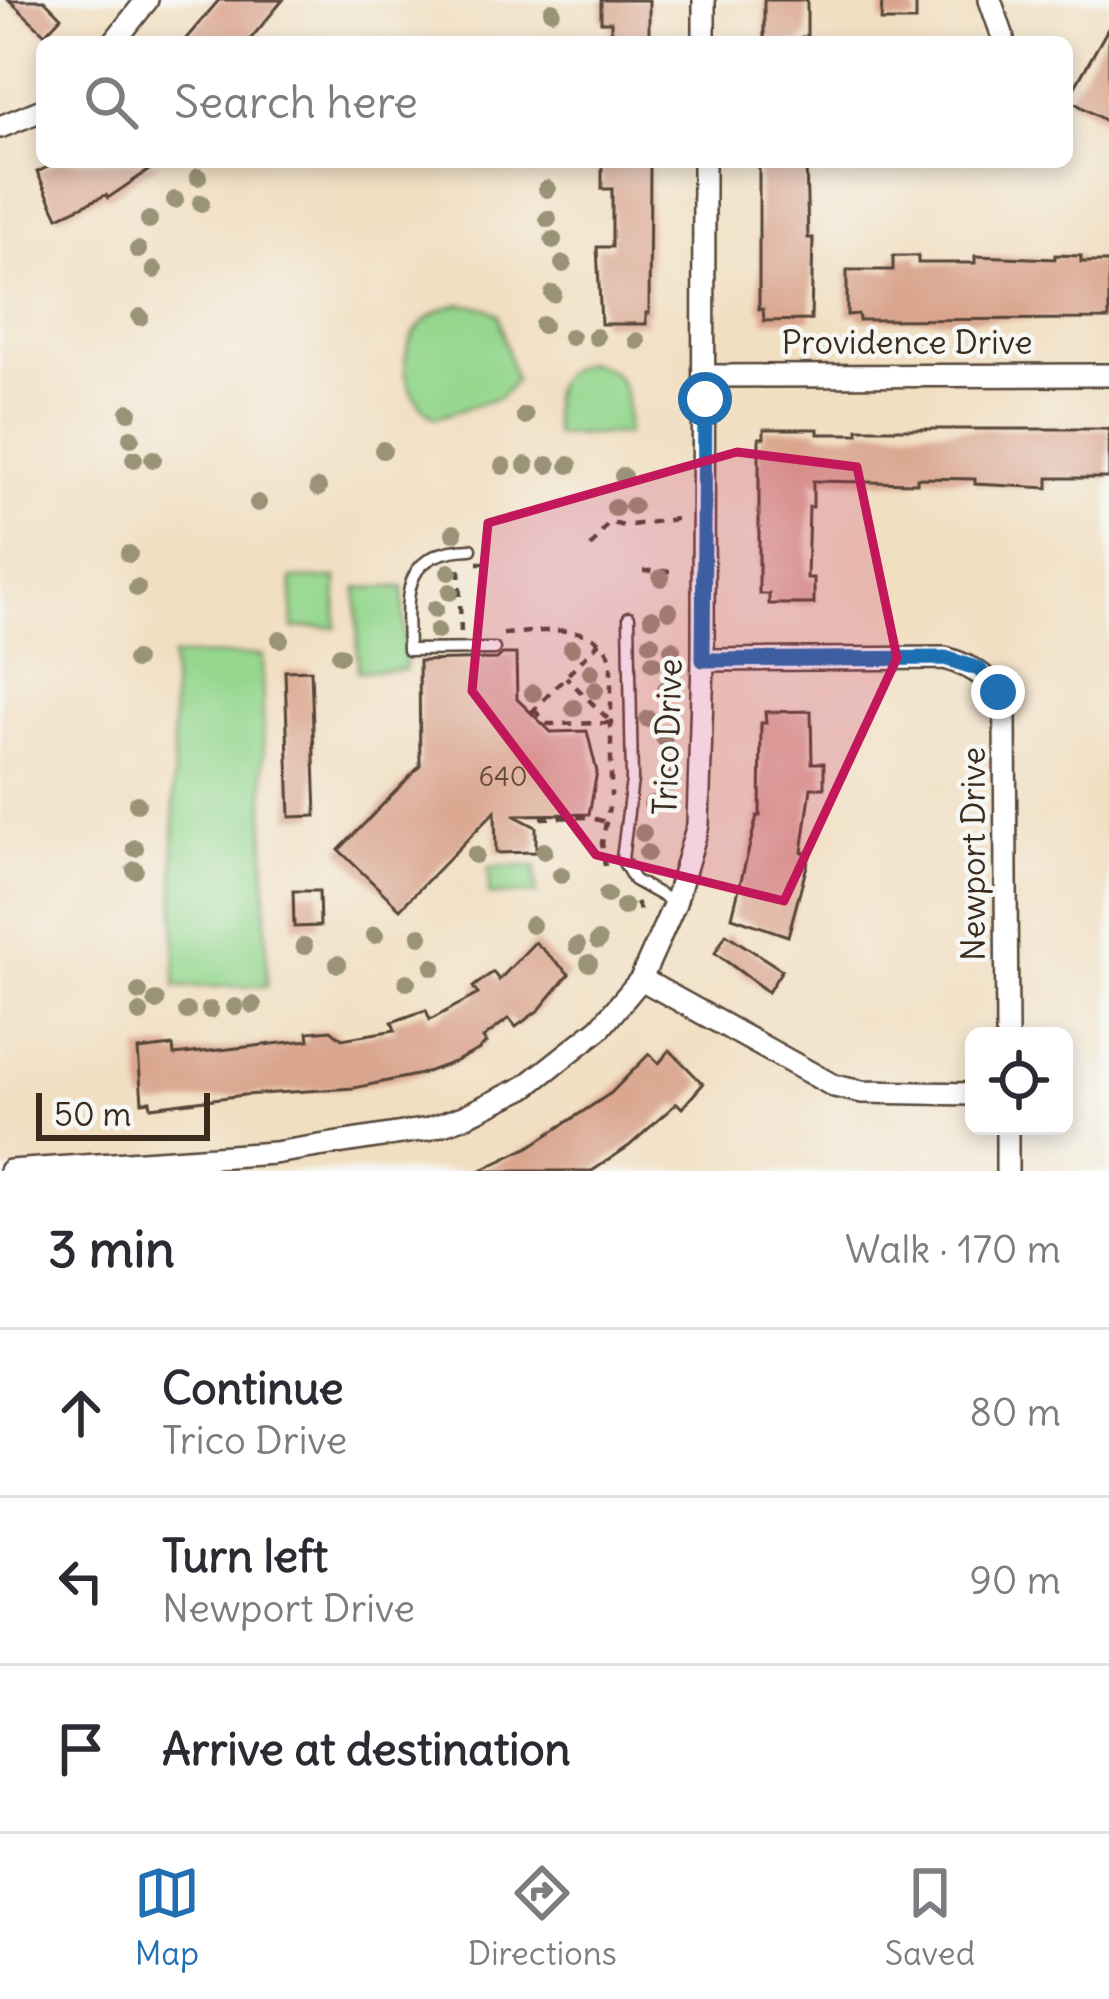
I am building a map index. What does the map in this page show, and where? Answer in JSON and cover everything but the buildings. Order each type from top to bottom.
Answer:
[{"type":"street","points":[[704,0],[704,36]]},
{"type":"street","points":[[990,0],[1003,36]]},
{"type":"street","points":[[118,36],[142,2]]},
{"type":"street","points":[[0,127],[36,112]]},
{"type":"street","name":"Trico Drive","points":[[10,1171],[274,1162],[428,1129],[525,1088],[599,1028],[641,979],[675,904],[698,825],[704,168]]},
{"type":"street","name":"Providence Drive","points":[[705,376],[1109,375]]},
{"type":"street","name":"Newport Drive","points":[[703,660],[945,658],[979,669],[998,692],[1005,716],[1007,1027]]},
{"type":"street","points":[[641,979],[834,1086],[862,1092],[965,1094]]},
{"type":"street","points":[[1007,1135],[1007,1171]]},
{"type":"lane","points":[[471,549],[435,557],[414,574],[407,586],[408,650],[494,649]]},
{"type":"lane","points":[[629,617],[632,780],[622,859],[634,880],[675,904]]},
{"type":"path","points":[[591,547],[609,522],[624,526],[676,519]]},
{"type":"path","points":[[481,634],[460,634],[459,564],[495,563]]},
{"type":"path","points":[[643,571],[676,571]]},
{"type":"path","points":[[501,634],[583,632],[603,639]]},
{"type":"path","points":[[603,639],[532,711],[548,724],[612,723]]},
{"type":"path","points":[[603,639],[610,659],[612,723],[602,854],[608,874]]},
{"type":"path","points":[[566,677],[612,723]]},
{"type":"path","points":[[541,818],[607,822]]},
{"type":"path","points":[[632,896],[642,915]]},
{"type":"highlighted area","points":[[737,452],[857,467],[897,658],[784,901],[596,855],[472,691],[488,523]]},
{"type":"green space","points":[[461,304],[498,315],[515,381],[499,398],[435,418],[410,387],[407,352],[425,321]]},
{"type":"green space","points":[[588,363],[611,372],[623,388],[626,434],[555,435],[552,399],[558,380],[574,366]]},
{"type":"green space","points":[[337,578],[336,627],[293,628],[292,579]]},
{"type":"green space","points":[[403,587],[405,670],[358,671],[357,588]]},
{"type":"green space","points":[[262,655],[267,986],[176,987],[172,656]]},
{"type":"green space","points":[[535,866],[536,894],[489,895],[489,867]]},
{"type":"route","points":[[705,399],[703,660],[945,658],[979,669],[998,692]]}]
